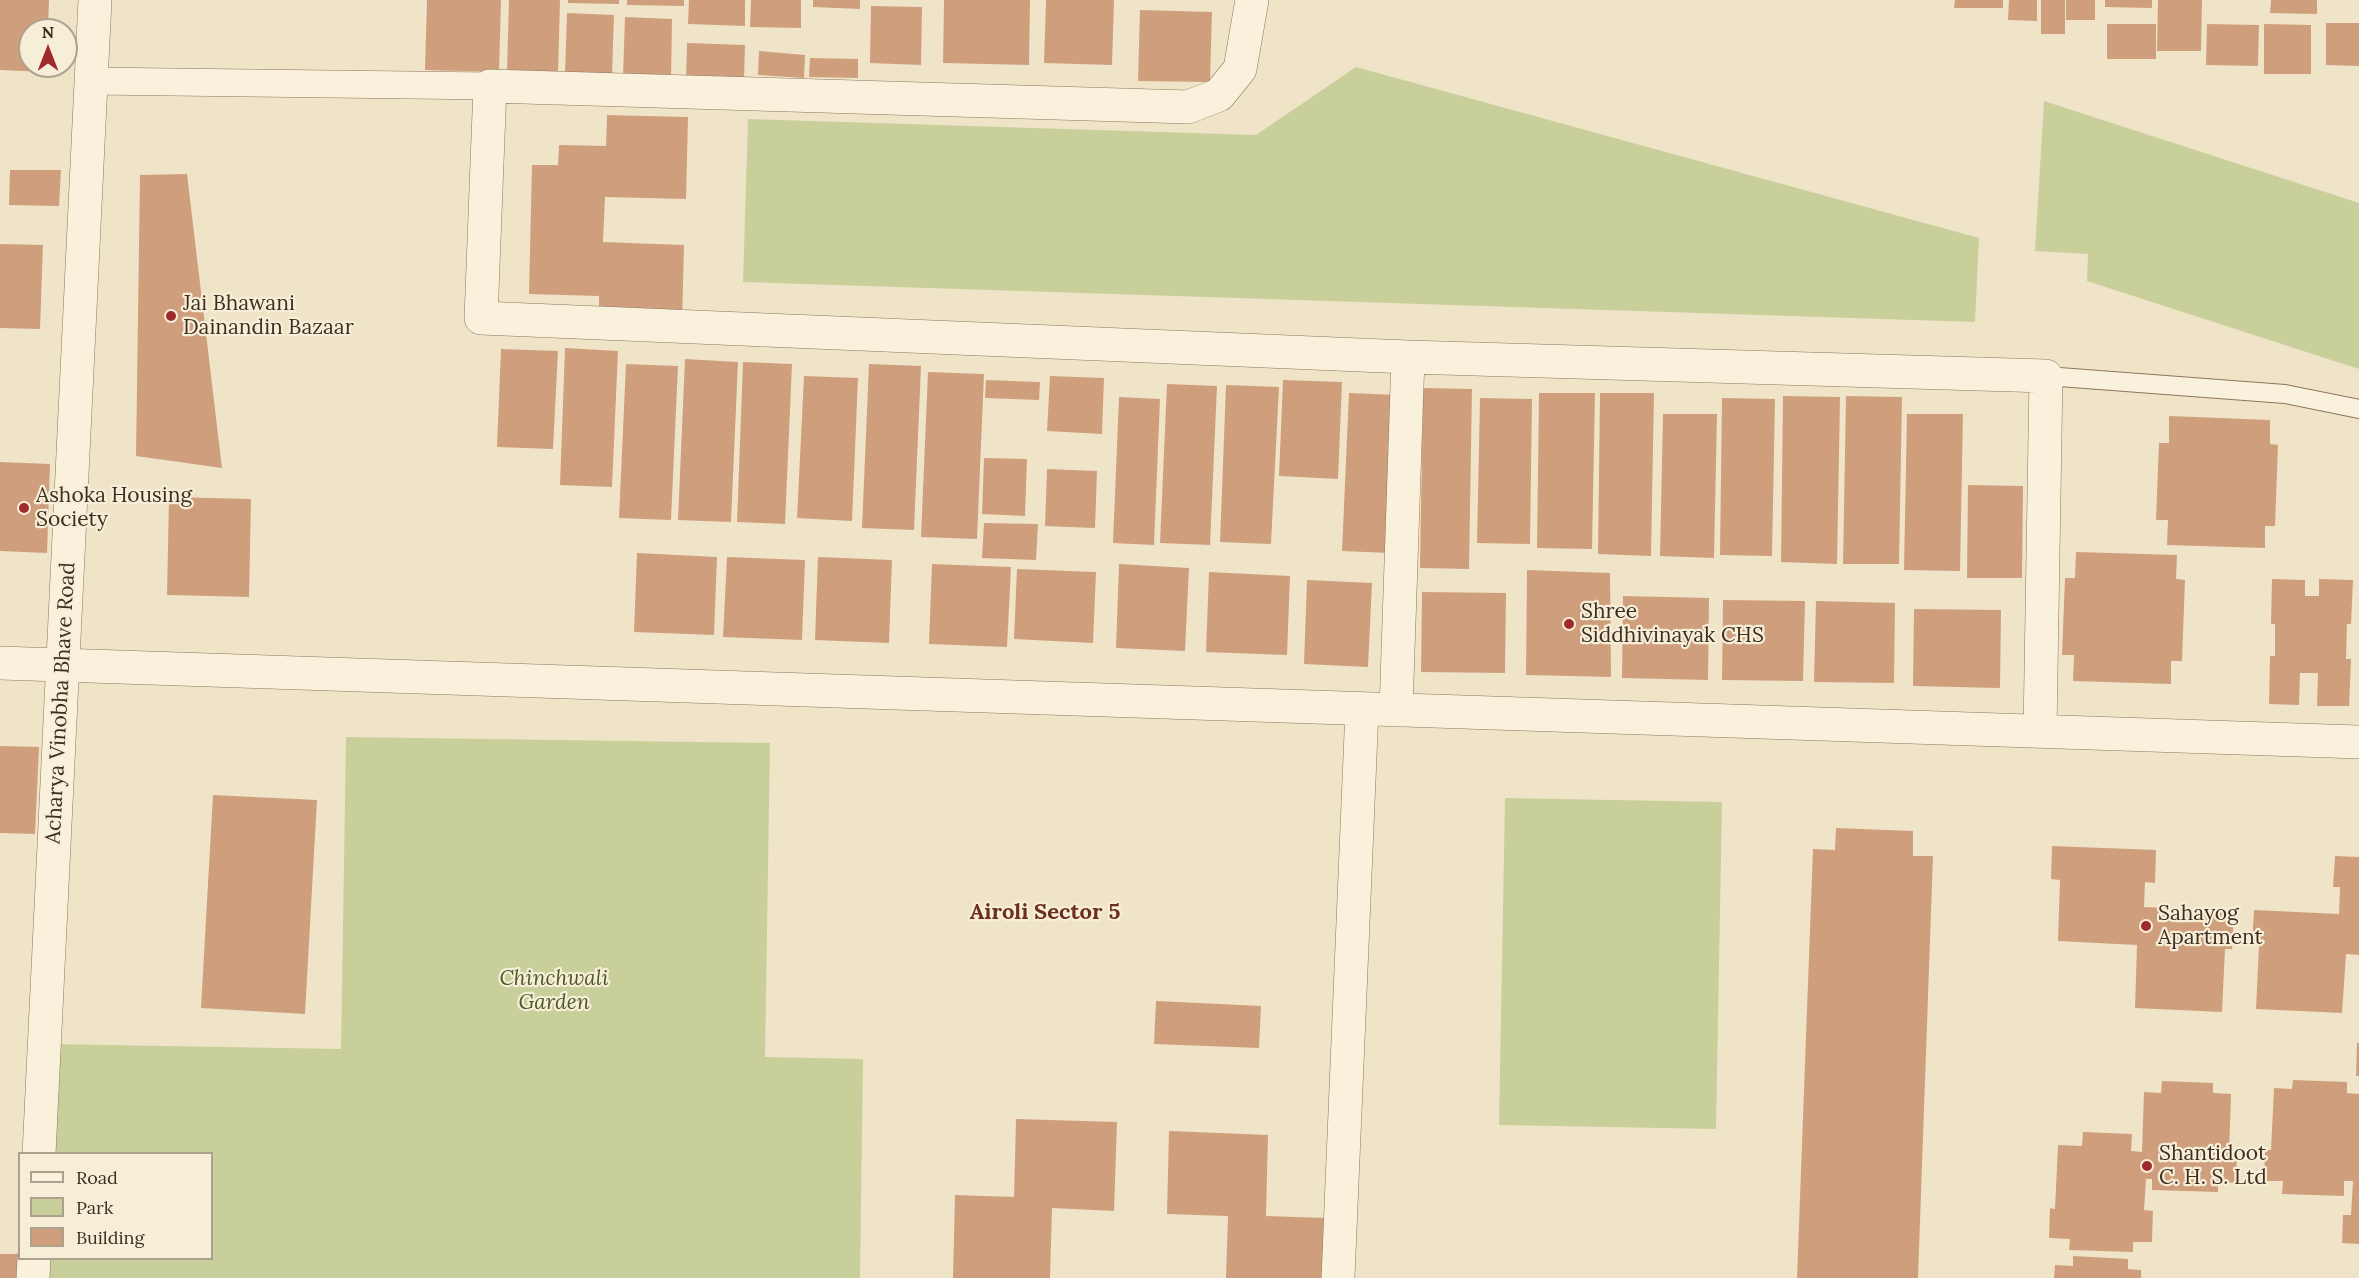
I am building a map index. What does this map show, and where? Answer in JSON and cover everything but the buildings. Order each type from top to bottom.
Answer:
[{"type":"street","name":"Acharya Vinobha Bhave Road","points":[[39,1152],[95,0]]},
{"type":"street","points":[[91,81],[490,86],[1188,107],[1219,94],[1240,69],[1252,0]]},
{"type":"street","points":[[490,86],[481,318],[1408,357],[2046,376],[2040,731]]},
{"type":"street","points":[[1396,710],[1408,357]]},
{"type":"street","points":[[0,663],[2359,742]]},
{"type":"street","points":[[1338,1278],[1362,709]]},
{"type":"street","points":[[33,1278],[34,1260]]},
{"type":"lane","points":[[2046,376],[2285,394],[2359,409]]},
{"type":"green space","points":[[1356,67],[1979,238],[1975,322],[743,282],[748,119],[1256,135]]},
{"type":"green space","points":[[2044,101],[2359,203],[2359,369],[2087,281],[2088,254],[2035,251]]},
{"type":"green space","name":"Chinchwali Garden","points":[[346,737],[770,743],[765,1057],[863,1059],[860,1278],[47,1278],[47,1260],[213,1260],[213,1152],[49,1152],[50,1044],[341,1049]]},
{"type":"green space","points":[[1505,798],[1722,802],[1716,1129],[1499,1125]]},
{"type":"place","name":"Jai Bhawani Dainandin Bazaar","points":[[171,316]]},
{"type":"place","name":"Ashoka Housing Society","points":[[24,508]]},
{"type":"place","name":"Shree Siddhivinayak CHS","points":[[1569,624]]},
{"type":"place","name":"Sahayog Apartment","points":[[2146,926]]},
{"type":"place","name":"Shantidoot C. H. S. Ltd","points":[[2147,1166]]},
{"type":"district","name":"Airoli Sector 5","points":[[1045,913]]}]
